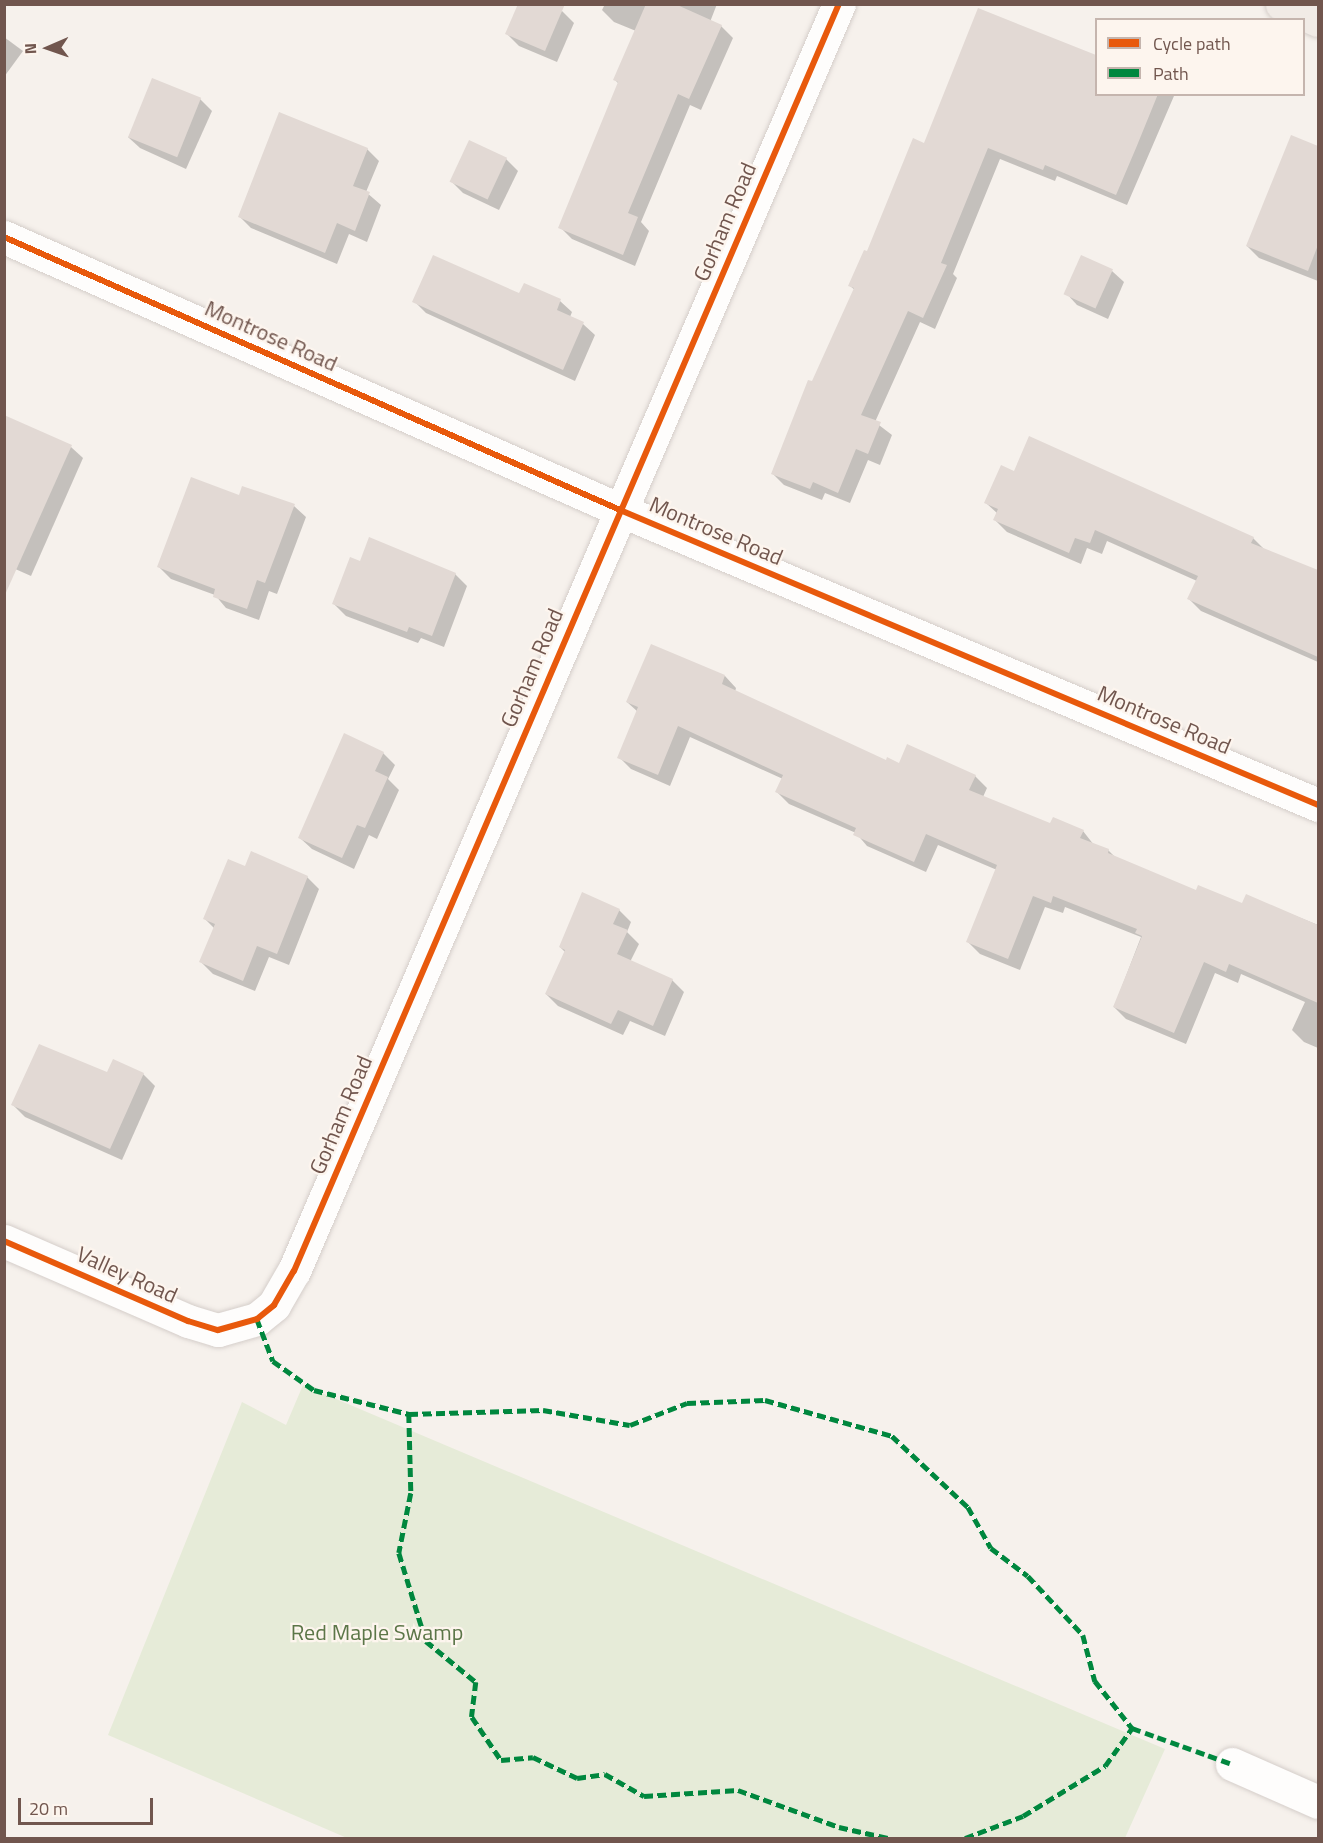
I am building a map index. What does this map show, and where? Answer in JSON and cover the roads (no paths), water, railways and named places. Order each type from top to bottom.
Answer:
[{"type":"main road","points":[[1282,4],[1318,20]]},
{"type":"street","name":"Gorham Road","points":[[237,1326],[257,1319],[274,1305],[294,1271],[838,4]]},
{"type":"street","name":"Montrose Road","points":[[4,237],[620,510],[1318,805]]},
{"type":"street","name":"Valley Road","points":[[4,1241],[188,1321],[218,1330],[237,1326]]},
{"type":"street","points":[[1232,1764],[1318,1802]]},
{"type":"park label","name":"Red Maple Swamp","points":[[377,1633]]}]
